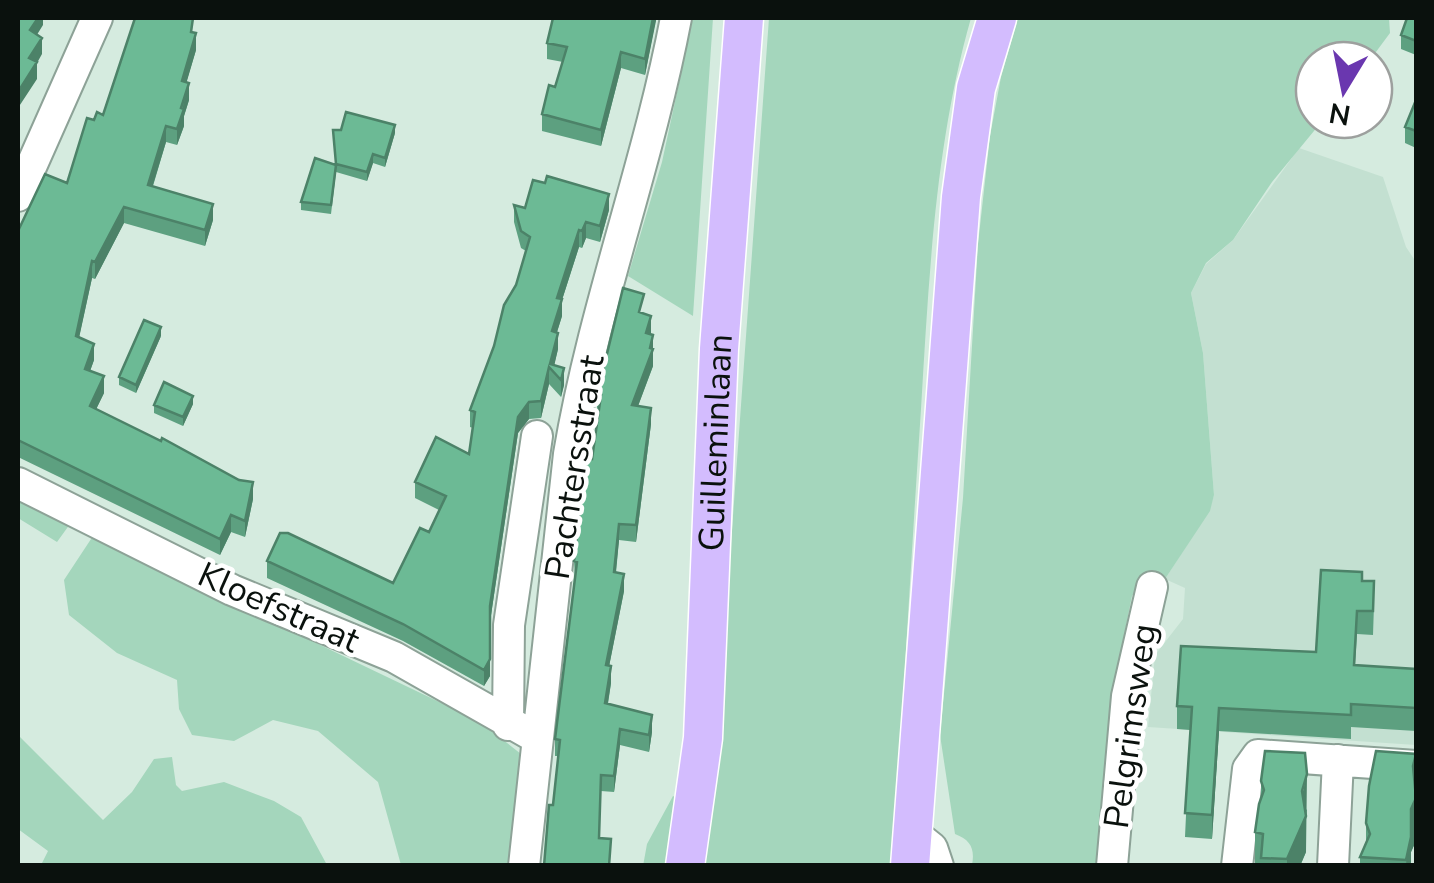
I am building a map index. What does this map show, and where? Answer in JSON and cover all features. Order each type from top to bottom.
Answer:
[{"type":"main road","name":"Guilleminlaan","points":[[686,866],[703,738],[724,276],[744,18]]},
{"type":"main road","points":[[912,849],[961,197],[976,88],[997,18]]},
{"type":"street","points":[[18,196],[97,18]]},
{"type":"street","name":"Pachtersstraat","points":[[524,866],[569,454],[580,386],[639,174],[676,18]]},
{"type":"street","name":"Pachtersstraat","points":[[508,724],[509,625],[537,436]]},
{"type":"street","name":"Kloefstraat","points":[[18,483],[232,590],[394,657],[537,738]]},
{"type":"street","name":"Pelgrimsweg","points":[[1112,866],[1127,696],[1152,588]]},
{"type":"street","points":[[1237,866],[1244,795],[1252,760],[1258,755],[1416,766]]},
{"type":"street","points":[[1333,866],[1338,760]]},
{"type":"street","points":[[912,849],[932,848],[938,866]]},
{"type":"shaded area","points":[[1299,148],[1383,177],[1406,247],[1416,262],[1416,745],[1148,727],[1155,655],[1183,619],[1185,588],[1165,579],[1209,511],[1214,495],[1203,353],[1191,293],[1206,264],[1233,240]]},
{"type":"green space","points":[[693,18],[713,18],[693,316],[628,276],[662,162]]},
{"type":"green space","points":[[769,18],[971,18],[949,114],[931,261],[894,865],[701,866],[728,585]]},
{"type":"green space","points":[[1018,18],[1389,18],[1390,33],[1385,40],[1294,40],[1294,140],[1307,140],[1233,240],[1206,263],[1191,293],[1203,353],[1214,495],[1210,511],[1165,579],[1146,577],[1132,596],[1122,646],[1105,865],[972,865],[971,846],[955,834],[940,735],[963,498],[978,244],[1001,77]]},
{"type":"green space","points":[[18,494],[70,524],[57,542],[18,518]]},
{"type":"green space","points":[[93,536],[479,721],[521,754],[508,865],[401,865],[378,782],[318,731],[273,720],[234,741],[192,735],[179,709],[177,680],[117,653],[69,615],[64,580]]},
{"type":"green space","points":[[18,735],[103,820],[132,792],[154,759],[172,757],[176,785],[182,791],[224,782],[274,801],[301,817],[327,865],[41,865],[48,851],[18,829]]},
{"type":"green space","points":[[673,796],[681,800],[668,865],[643,866],[647,844]]},
{"type":"building","points":[[18,18],[38,18],[30,30],[42,38],[29,58],[37,62],[18,92]]},
{"type":"building","points":[[135,18],[193,18],[191,32],[196,33],[182,81],[189,83],[181,108],[184,109],[177,129],[166,126],[148,185],[213,204],[205,230],[124,207],[95,262],[92,261],[76,336],[94,344],[85,369],[104,376],[90,406],[161,441],[162,438],[239,480],[253,482],[245,521],[231,515],[220,539],[18,440],[18,231],[45,174],[67,183],[87,118],[94,120],[97,112],[103,115]]},
{"type":"building","points":[[553,18],[653,18],[645,59],[621,52],[601,130],[542,114],[549,85],[555,87],[567,47],[547,43]]},
{"type":"building","points":[[1407,18],[1416,18],[1416,41],[1401,35]]},
{"type":"building","points":[[1416,100],[1416,131],[1405,127]]},
{"type":"building","points":[[346,112],[395,125],[385,158],[373,154],[367,172],[336,164],[333,130],[341,130]]},
{"type":"building","points":[[315,158],[336,165],[331,205],[301,202]]},
{"type":"building","points":[[547,176],[609,194],[600,226],[586,222],[579,230],[557,298],[562,299],[552,331],[558,333],[550,364],[564,368],[561,380],[549,367],[541,401],[529,402],[518,417],[490,606],[490,659],[484,670],[403,624],[267,561],[280,533],[288,533],[393,583],[420,528],[429,532],[446,496],[415,482],[436,437],[469,454],[475,412],[470,410],[530,237],[521,231],[514,205],[525,208],[533,180],[545,183]]},
{"type":"building","points":[[623,288],[644,294],[639,312],[651,316],[646,333],[653,335],[653,349],[632,405],[651,408],[636,525],[619,524],[614,572],[624,574],[606,665],[611,666],[605,703],[652,715],[649,735],[620,729],[614,776],[601,775],[599,838],[611,839],[609,866],[544,866],[560,740],[555,739],[586,458],[592,459],[601,395],[597,395]]},
{"type":"building","points":[[144,320],[161,327],[136,385],[119,377]]},
{"type":"building","points":[[164,382],[193,396],[183,417],[154,405]]},
{"type":"building","points":[[1321,570],[1362,572],[1362,581],[1374,581],[1373,611],[1357,611],[1354,665],[1416,669],[1416,708],[1351,704],[1351,715],[1219,708],[1212,815],[1185,813],[1192,707],[1177,706],[1181,646],[1316,652]]},
{"type":"building","points":[[1265,751],[1305,753],[1307,774],[1302,791],[1306,816],[1287,859],[1261,858],[1263,834],[1255,832],[1264,790],[1261,781]]},
{"type":"building","points":[[1376,751],[1416,754],[1416,798],[1411,809],[1406,860],[1360,857],[1370,834],[1366,823]]}]
